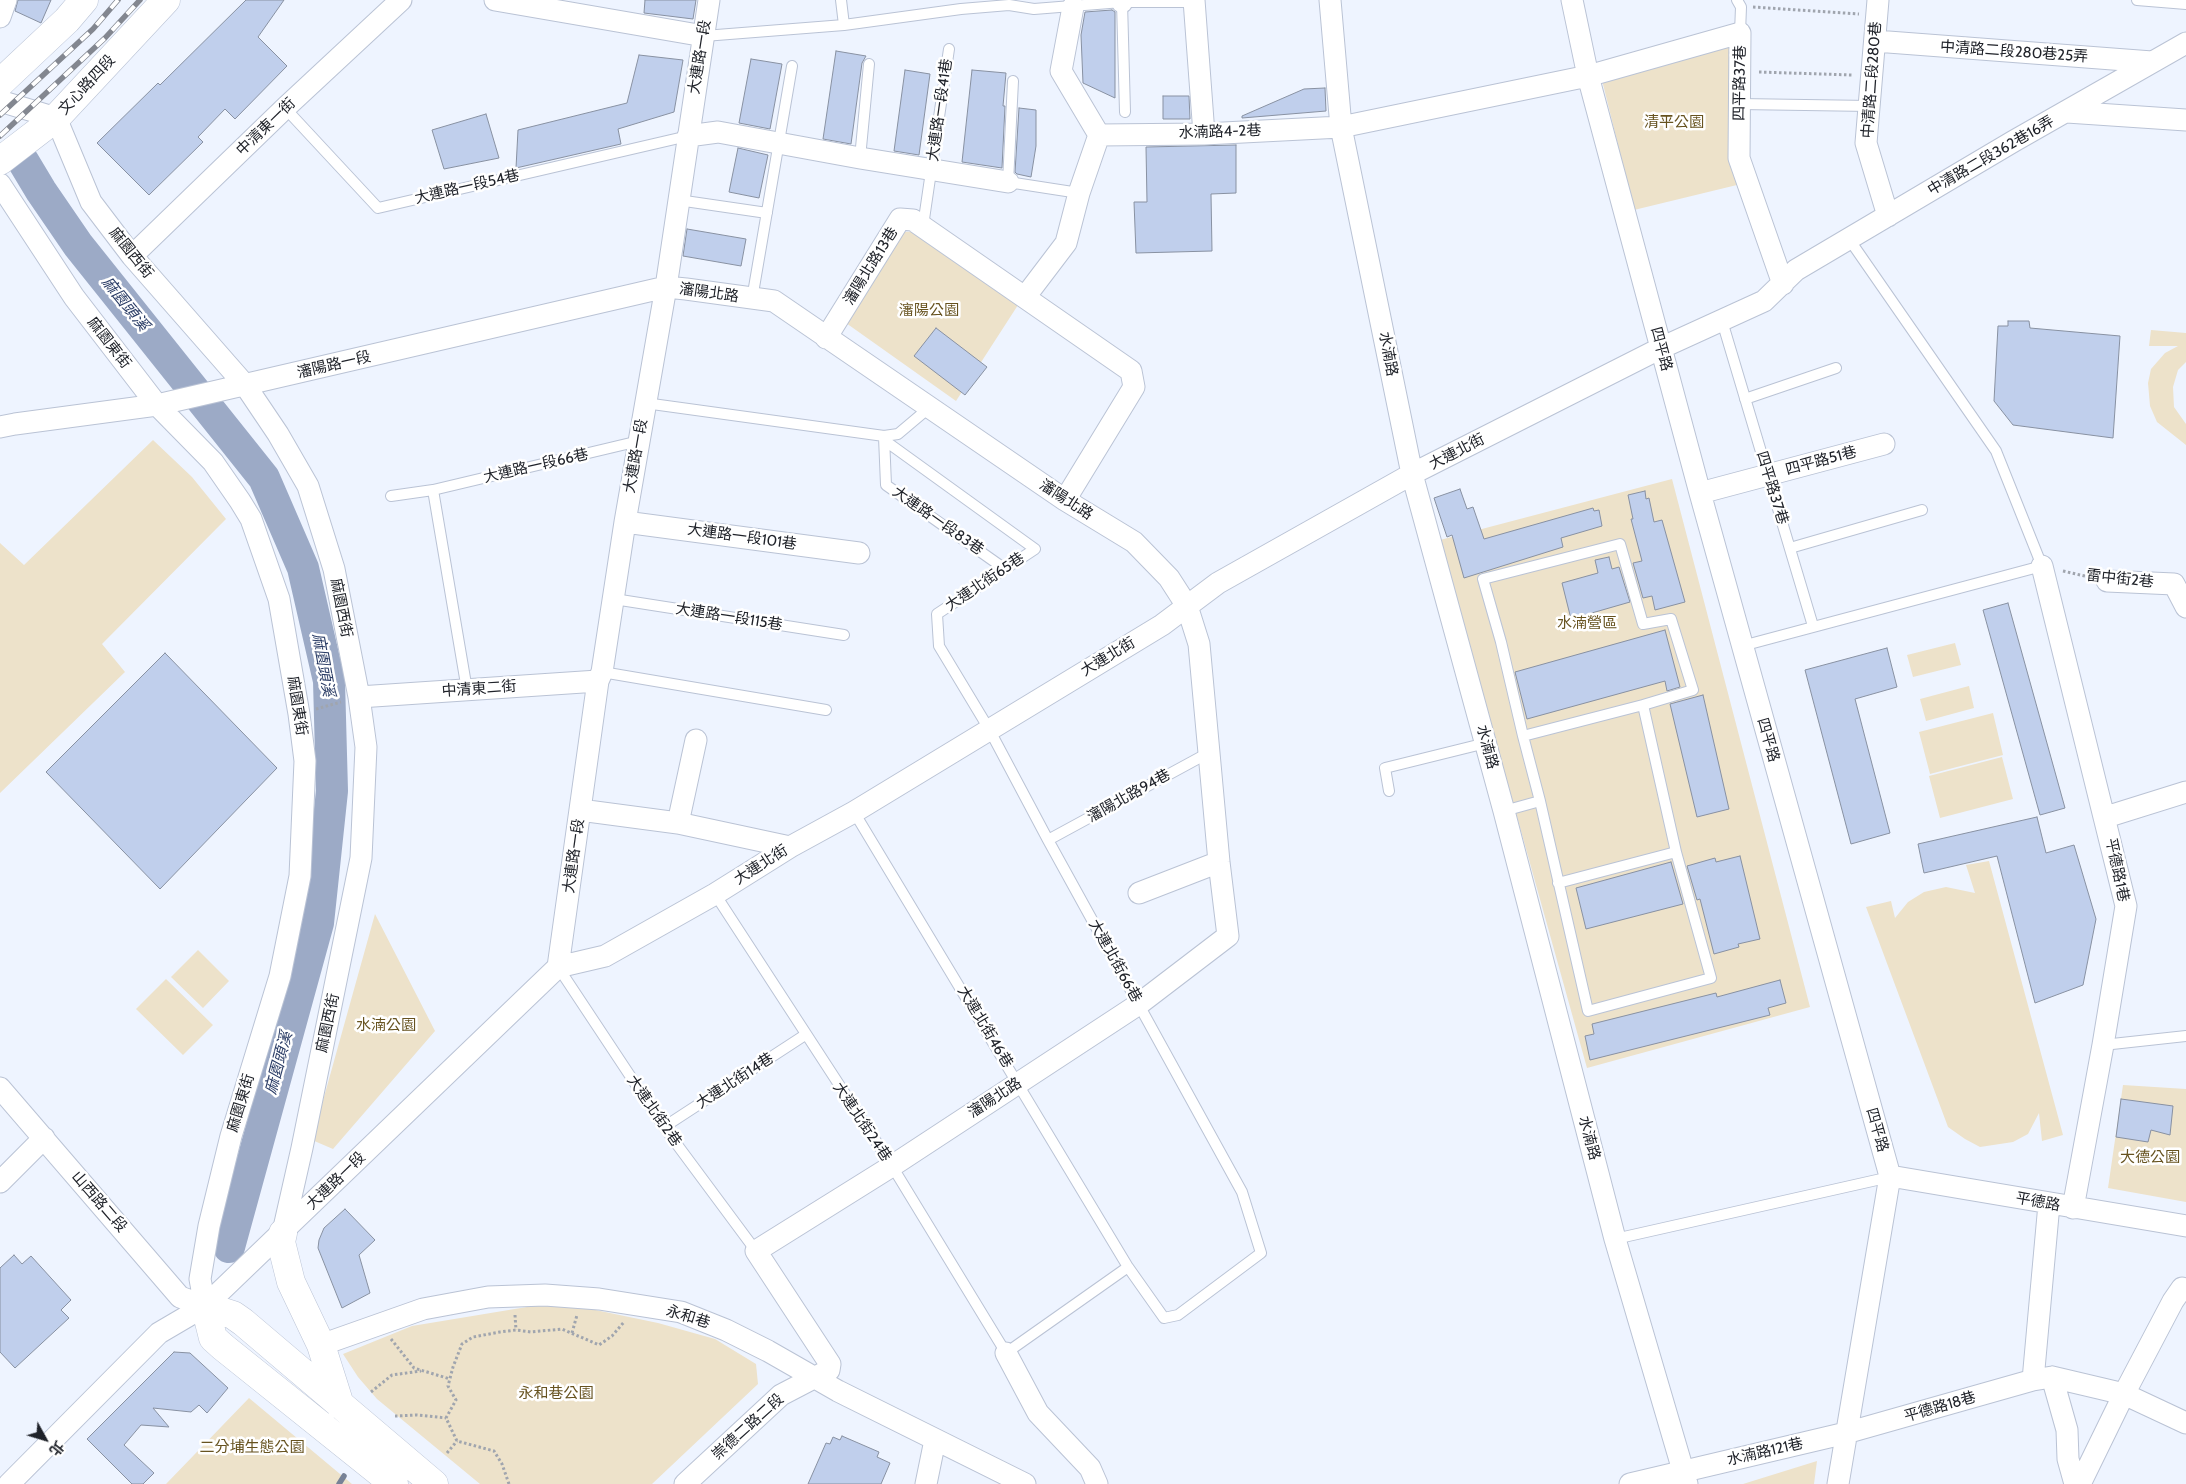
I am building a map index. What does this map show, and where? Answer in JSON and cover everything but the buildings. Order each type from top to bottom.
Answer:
[{"type":"street","points":[[0,17],[6,0]]},
{"type":"street","points":[[0,83],[67,20],[84,0]]},
{"type":"street","name":"文心路四段","points":[[0,161],[56,118],[166,0]]},
{"type":"street","name":"中清東一街","points":[[132,256],[285,108],[401,0]]},
{"type":"street","points":[[495,0],[704,36]]},
{"type":"street","name":"大連路一段","points":[[9,1484],[160,1333],[205,1306],[558,967],[600,676],[666,287],[708,0]]},
{"type":"street","name":"水湳路","points":[[1330,0],[1341,127],[1412,474],[1486,743],[1616,1239],[1685,1477]]},
{"type":"street","name":"四平路","points":[[1572,0],[1588,76],[1700,494],[1890,1176],[1838,1484]]},
{"type":"street","points":[[1194,1],[1204,134]]},
{"type":"street","points":[[1025,297],[1066,243],[1079,194],[1099,135],[1061,70],[1073,7]]},
{"type":"street","name":"中清路二段280巷","points":[[1877,8],[1873,76],[1866,143],[1888,216]]},
{"type":"street","name":"四平路37巷","points":[[1341,127],[1588,76],[1740,33],[1739,158],[1790,277]]},
{"type":"street","name":"中清路二段280巷25弄","points":[[1875,41],[2152,62]]},
{"type":"street","name":"中清路二段362巷16弄","points":[[1790,277],[1849,239],[2014,141],[2185,44]]},
{"type":"street","points":[[0,101],[56,118]]},
{"type":"street","points":[[2068,112],[2186,120]]},
{"type":"street","name":"麻園西街","points":[[56,118],[91,202],[235,387],[278,434],[308,486],[334,570],[359,698],[366,747],[361,858],[283,1233]]},
{"type":"street","name":"水湳路4-2巷","points":[[1099,135],[1204,134],[1341,127]]},
{"type":"street","name":"大連路一段41巷","points":[[688,136],[718,132],[932,171],[1008,182]]},
{"type":"street","name":"麻園東街","points":[[0,184],[74,298],[157,405],[213,462],[250,519],[279,599],[299,714],[305,762],[300,876],[280,976],[231,1136],[209,1226],[200,1279],[205,1306]]},
{"type":"street","name":"瀋陽北路13巷","points":[[826,338],[900,219],[913,220],[923,226],[1130,371],[1134,387],[1065,500]]},
{"type":"street","points":[[1661,348],[1764,301],[1790,277]]},
{"type":"street","name":"瀋陽路一段","points":[[0,427],[182,400],[666,287]]},
{"type":"street","name":"瀋陽北路","points":[[666,287],[774,301],[1065,500],[1134,542],[1169,578],[1187,606],[1198,644],[1228,936],[1139,1004],[892,1166],[756,1251]]},
{"type":"street","name":"大連北街","points":[[558,967],[606,956],[715,894],[790,847],[854,812],[1162,625],[1218,583],[1412,474],[1661,348]]},
{"type":"street","name":"四平路51巷","points":[[1700,494],[1884,444]]},
{"type":"street","name":"大連路一段101巷","points":[[625,522],[859,553]]},
{"type":"street","name":"平德路1巷","points":[[2042,566],[2106,817],[2126,906],[2073,1208]]},
{"type":"street","name":"雷中街2巷","points":[[2107,581],[2174,584],[2186,607]]},
{"type":"street","name":"中清東二街","points":[[359,698],[467,690],[600,676]]},
{"type":"street","points":[[678,823],[696,740]]},
{"type":"street","points":[[2106,817],[2186,792]]},
{"type":"street","points":[[580,810],[678,823],[790,847]]},
{"type":"street","points":[[1139,894],[1219,862]]},
{"type":"street","name":"山西路二段","points":[[0,1088],[180,1297],[233,1315],[434,1484]]},
{"type":"street","points":[[0,1182],[44,1138]]},
{"type":"street","name":"平德路","points":[[1890,1176],[2186,1226]]},
{"type":"street","points":[[2049,1204],[2043,1378],[2067,1430],[2068,1459],[2075,1484]]},
{"type":"street","points":[[283,1233],[281,1242],[291,1282],[321,1345],[340,1405]]},
{"type":"street","points":[[756,1251],[830,1364],[829,1370],[816,1377]]},
{"type":"street","points":[[2080,1484],[2124,1394],[2173,1301],[2182,1288]]},
{"type":"street","name":"永和巷","points":[[321,1345],[423,1310],[488,1297],[545,1295],[599,1299],[681,1312],[726,1330],[816,1377],[838,1391],[1026,1484]]},
{"type":"street","points":[[205,1306],[213,1338],[223,1348],[394,1484]]},
{"type":"street","points":[[1006,1353],[1038,1413],[1090,1468],[1097,1484]]},
{"type":"street","name":"崇德二路二段","points":[[685,1484],[781,1395],[816,1377]]},
{"type":"street","points":[[2043,1378],[2124,1394],[2186,1423]]},
{"type":"street","name":"平德路18巷","points":[[1846,1433],[2043,1378]]},
{"type":"street","name":"水湳路121巷","points":[[1630,1484],[1685,1477],[1846,1433]]},
{"type":"street","points":[[926,1484],[935,1440]]},
{"type":"lane","points":[[841,0],[844,25]]},
{"type":"lane","points":[[2137,0],[2186,4]]},
{"type":"lane","points":[[704,36],[844,25],[960,5],[1009,6],[1034,4],[1073,7],[1122,1],[1194,1]]},
{"type":"lane","points":[[1122,1],[1125,112]]},
{"type":"lane","points":[[1739,3],[1740,33]]},
{"type":"lane","name":"大連路一段41巷","points":[[923,226],[949,49]]},
{"type":"lane","points":[[860,158],[869,64]]},
{"type":"lane","points":[[752,299],[792,66]]},
{"type":"lane","points":[[1008,182],[1013,81]]},
{"type":"lane","points":[[1740,104],[1870,106]]},
{"type":"lane","name":"大連路一段54巷","points":[[285,108],[378,208],[688,136]]},
{"type":"lane","name":"大連路一段41巷","points":[[1008,182],[1079,194]]},
{"type":"lane","points":[[678,200],[768,213]]},
{"type":"lane","points":[[1742,646],[2042,566],[1996,451],[1849,239]]},
{"type":"lane","name":"四平路37巷","points":[[1722,321],[1813,626]]},
{"type":"lane","points":[[1745,399],[1836,368]]},
{"type":"lane","points":[[645,403],[884,438],[898,434],[930,407]]},
{"type":"lane","name":"大連北街65巷","points":[[884,438],[1035,548],[937,614],[939,646],[989,729]]},
{"type":"lane","name":"大連路一段83巷","points":[[884,438],[886,485],[1005,568]]},
{"type":"lane","name":"大連路一段66巷","points":[[391,496],[433,490],[639,441]]},
{"type":"lane","points":[[433,490],[467,690]]},
{"type":"lane","points":[[1790,548],[1922,510]]},
{"type":"lane","points":[[1522,736],[1644,705],[1693,690],[1671,619],[1642,624],[1620,544],[1483,579],[1501,642],[1522,736],[1540,801],[1588,1011],[1710,978],[1676,852],[1644,705]]},
{"type":"lane","name":"大連路一段115巷","points":[[614,599],[844,635]]},
{"type":"lane","name":"中清東二街","points":[[600,676],[826,710]]},
{"type":"lane","name":"大連北街66巷","points":[[989,729],[1242,1192],[1261,1253],[1178,1315],[1164,1318]]},
{"type":"lane","points":[[1389,792],[1385,768],[1486,743]]},
{"type":"lane","name":"瀋陽北路94巷","points":[[1048,840],[1210,752]]},
{"type":"lane","points":[[1504,811],[1540,801]]},
{"type":"lane","name":"大連北街46巷","points":[[854,812],[1128,1267],[1164,1318]]},
{"type":"lane","points":[[1558,883],[1676,852]]},
{"type":"lane","name":"大連北街24巷","points":[[715,894],[892,1166],[1006,1353]]},
{"type":"lane","name":"大連北街2巷","points":[[558,967],[664,1126],[756,1251]]},
{"type":"lane","name":"大連北街14巷","points":[[664,1126],[805,1035]]},
{"type":"lane","points":[[2103,1045],[2186,1036]]},
{"type":"lane","points":[[1616,1239],[1890,1176]]},
{"type":"lane","points":[[1006,1353],[1128,1267]]},
{"type":"path","points":[[1739,3],[1877,8]]},
{"type":"path","points":[[1740,71],[1873,76]]},
{"type":"path","name":"雷中街2巷","points":[[2042,566],[2107,581]]},
{"type":"path","points":[[299,714],[359,698]]},
{"type":"path","points":[[572,1333],[578,1312]]},
{"type":"path","points":[[515,1314],[516,1330]]},
{"type":"path","points":[[446,1418],[456,1400],[448,1386],[462,1344],[474,1337],[516,1330],[531,1332],[562,1329],[599,1345],[612,1336],[626,1320]]},
{"type":"path","points":[[391,1339],[414,1368],[450,1380]]},
{"type":"path","points":[[371,1392],[392,1375],[423,1370]]},
{"type":"path","points":[[395,1416],[417,1415],[446,1418]]},
{"type":"path","points":[[446,1418],[457,1441],[494,1451],[502,1464],[509,1484]]},
{"type":"path","points":[[447,1453],[457,1441]]},
{"type":"green space","name":"清平公園","points":[[1732,44],[1741,184],[1634,210],[1602,80]]},
{"type":"green space","name":"瀋陽公園","points":[[916,231],[1018,305],[956,401],[846,323],[844,314],[905,232]]},
{"type":"green space","points":[[2151,330],[2186,333],[2186,362],[2178,370],[2173,387],[2174,407],[2186,424],[2186,445],[2157,422],[2150,406],[2148,383],[2151,369],[2165,353],[2178,346],[2149,346]]},
{"type":"green space","points":[[153,440],[192,477],[226,519],[102,644],[125,672],[0,793],[0,543],[24,565]]},
{"type":"green space","name":"水湳營區","points":[[1672,479],[1810,1007],[1587,1068],[1440,540]]},
{"type":"green space","points":[[1955,643],[1961,665],[1913,677],[1907,655]]},
{"type":"green space","points":[[1969,686],[1974,708],[1926,721],[1920,699]]},
{"type":"green space","points":[[1993,713],[2003,755],[1930,774],[1919,732]]},
{"type":"green space","points":[[2002,757],[2013,799],[1940,818],[1929,776]]},
{"type":"green space","points":[[1989,861],[2063,1135],[2042,1141],[2039,1113],[2028,1134],[2013,1142],[1980,1147],[1948,1127],[1866,907],[1891,901],[1895,918],[1908,902],[1924,892],[1946,887],[1975,893],[1966,865]]},
{"type":"green space","name":"水湳公園","points":[[375,914],[435,1031],[333,1149],[312,1140]]},
{"type":"green space","points":[[198,950],[229,981],[203,1008],[171,977]]},
{"type":"green space","points":[[166,979],[213,1025],[183,1055],[136,1009]]},
{"type":"green space","name":"大德公園","points":[[2123,1085],[2186,1089],[2186,1202],[2108,1188]]},
{"type":"green space","name":"永和巷公園","points":[[557,1302],[658,1323],[715,1339],[756,1364],[758,1384],[652,1484],[480,1484],[377,1399],[358,1377],[343,1354],[412,1326]]},
{"type":"green space","name":"二分埔生態公園","points":[[249,1398],[352,1484],[166,1484]]},
{"type":"green space","points":[[1817,1461],[1814,1484],[1743,1484]]},
{"type":"waterway","name":"麻園頭溪","points":[[23,161],[78,245],[264,478],[303,568],[329,681],[332,791],[318,923],[229,1247]]},
{"type":"waterway","points":[[339,1484],[344,1476]]},
{"type":"railway","points":[[0,115],[93,29],[118,0]]},
{"type":"railway","points":[[0,136],[105,38],[140,0]]}]
